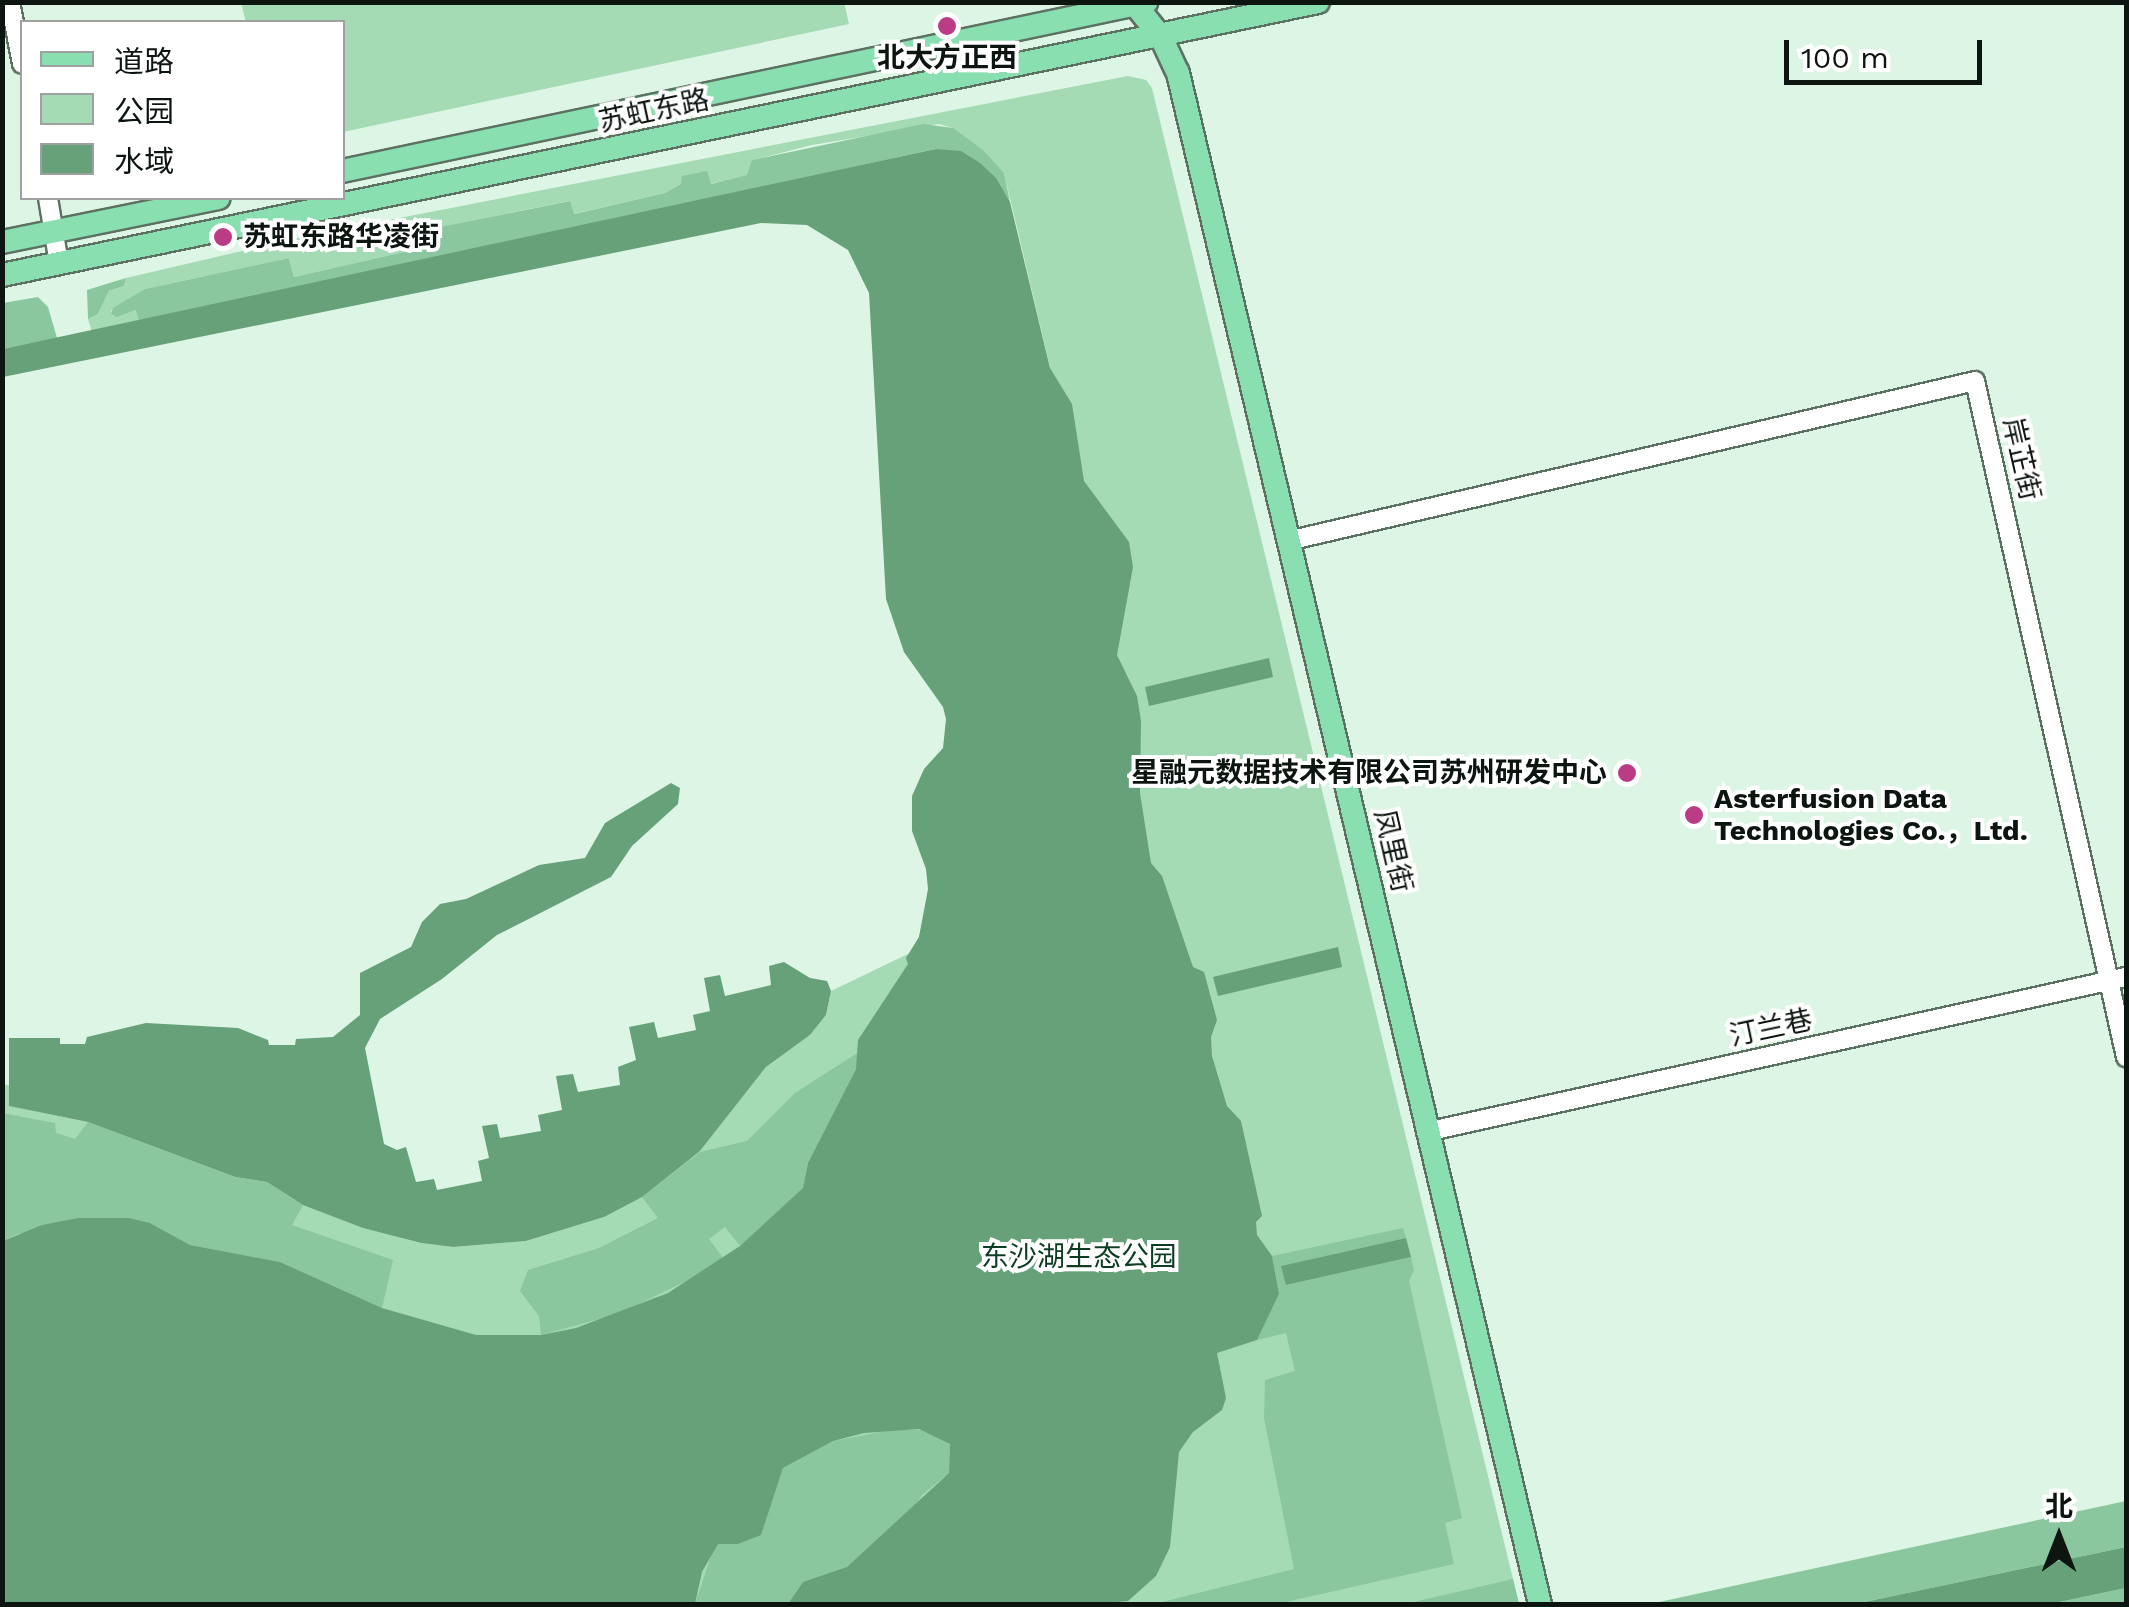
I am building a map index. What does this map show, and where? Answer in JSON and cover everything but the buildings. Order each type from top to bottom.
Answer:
[{"type":"main road","name":"苏虹东路","points":[[2,276],[1318,2]]},
{"type":"main road","name":"苏虹东路","points":[[345,170],[1138,3]]},
{"type":"main road","name":"凤里街","points":[[1138,3],[1161,37],[1178,74],[1292,540],[1426,1132],[1540,1604]]},
{"type":"main road","points":[[2,242],[209,200]]},
{"type":"street","points":[[10,2],[20,54]]},
{"type":"street","points":[[48,200],[58,264]]},
{"type":"street","name":"岸芷街","points":[[1292,540],[1975,381],[2118,979],[2126,1058]]},
{"type":"street","name":"汀兰巷","points":[[1426,1132],[2118,979]]},
{"type":"green space","points":[[844,2],[849,24],[345,132],[345,20],[245,20],[241,3]]},
{"type":"green space","name":"东沙湖生态公园","points":[[1128,76],[1146,80],[1152,88],[1519,1604],[3,1604],[2,1085],[9,1085],[10,1106],[88,1122],[364,1228],[420,1243],[453,1247],[526,1241],[604,1217],[700,1151],[766,1067],[810,1035],[826,1015],[831,991],[910,953],[919,937],[1050,367],[1004,173],[953,128],[939,124],[812,145],[753,160],[748,175],[710,184],[681,184],[665,193],[573,214],[569,201],[416,232],[417,249],[294,277],[289,258],[145,289],[111,311],[113,316],[137,310],[139,322],[92,332],[88,319],[98,314],[109,291],[124,286],[126,278],[302,237]]},
{"type":"shaded area","points":[[923,124],[953,128],[983,150],[1004,173],[1010,202],[997,179],[936,149],[139,322],[136,310],[116,317],[111,314],[113,308],[145,289],[289,258],[294,277],[417,249],[415,232],[570,201],[574,214],[665,193],[681,184],[682,176],[707,171],[711,184],[747,175],[752,160]]},
{"type":"shaded area","points":[[126,278],[124,286],[109,291],[98,314],[88,319],[87,290]]},
{"type":"shaded area","points":[[38,297],[48,307],[57,338],[3,349],[3,303]]},
{"type":"shaded area","points":[[859,1052],[856,1069],[808,1163],[803,1188],[761,1229],[740,1246],[725,1227],[709,1239],[723,1258],[699,1275],[618,1314],[541,1335],[539,1316],[520,1291],[528,1270],[599,1248],[658,1218],[642,1197],[700,1152],[747,1141],[795,1093]]},
{"type":"shaded area","points":[[2,1113],[55,1123],[56,1133],[75,1139],[88,1122],[235,1177],[267,1182],[303,1205],[292,1225],[393,1260],[382,1308],[280,1262],[190,1245],[150,1223],[17,1234],[3,1241]]},
{"type":"shaded area","points":[[1403,1228],[1406,1238],[1282,1266],[1287,1285],[1411,1257],[1414,1270],[1409,1281],[1462,1518],[1445,1523],[1454,1564],[1277,1604],[1154,1604],[1294,1569],[1264,1418],[1265,1380],[1295,1371],[1286,1333],[1257,1340],[1279,1294],[1272,1256]]},
{"type":"shaded area","points":[[891,1430],[929,1430],[950,1444],[949,1473],[922,1495],[911,1513],[840,1573],[803,1582],[788,1604],[695,1604],[713,1550],[718,1544],[738,1544],[772,1498],[783,1468],[833,1441]]},
{"type":"shaded area","points":[[2126,1501],[2126,1547],[1855,1604],[1650,1604]]},
{"type":"shaded area","points":[[1513,1579],[1519,1604],[1405,1604]]},
{"type":"shaded area","points":[[2126,1588],[2126,1604],[2050,1604]]},
{"type":"water","points":[[936,149],[961,151],[980,163],[997,179],[1010,202],[1050,368],[1072,404],[1084,481],[1129,542],[1133,567],[1117,655],[1137,696],[1141,721],[1140,793],[1151,863],[1162,876],[1193,967],[1204,972],[1217,1020],[1211,1037],[1212,1056],[1227,1106],[1241,1121],[1262,1216],[1256,1222],[1257,1235],[1272,1256],[1279,1294],[1257,1340],[1217,1353],[1226,1398],[1222,1410],[1193,1432],[1179,1452],[1170,1547],[1156,1576],[1128,1601],[1097,1604],[788,1604],[803,1582],[847,1567],[949,1473],[950,1444],[919,1429],[864,1433],[833,1441],[783,1468],[761,1535],[738,1544],[718,1544],[702,1572],[695,1604],[3,1604],[3,1241],[42,1225],[78,1218],[129,1218],[150,1223],[190,1245],[280,1262],[382,1308],[476,1335],[541,1335],[576,1328],[668,1293],[740,1246],[803,1188],[808,1163],[856,1069],[858,1040],[908,964],[906,958],[919,937],[928,889],[926,869],[912,831],[912,796],[924,769],[943,748],[946,719],[943,707],[904,652],[886,599],[869,293],[848,250],[807,225],[761,223],[3,377],[3,349]]},
{"type":"water","points":[[1269,658],[1273,677],[1149,706],[1145,687]]},
{"type":"water","points":[[671,783],[680,788],[678,804],[632,846],[611,877],[497,935],[442,979],[380,1019],[365,1048],[384,1144],[397,1150],[406,1147],[416,1182],[434,1179],[437,1190],[482,1181],[478,1161],[489,1158],[482,1126],[497,1124],[500,1138],[541,1131],[538,1115],[562,1110],[556,1076],[573,1074],[578,1092],[620,1085],[618,1067],[636,1060],[629,1027],[654,1022],[658,1038],[696,1030],[693,1015],[710,1011],[704,978],[720,975],[725,996],[771,985],[769,966],[784,962],[810,978],[827,981],[831,991],[826,1015],[810,1035],[766,1067],[700,1151],[642,1197],[604,1217],[526,1241],[453,1247],[421,1243],[363,1228],[303,1205],[267,1182],[235,1177],[88,1122],[9,1106],[9,1038],[60,1038],[60,1044],[85,1044],[87,1037],[146,1023],[238,1028],[268,1040],[269,1045],[295,1045],[296,1039],[333,1037],[360,1015],[360,973],[411,947],[422,922],[440,904],[466,899],[539,865],[585,858],[605,823]]},
{"type":"water","points":[[1338,947],[1342,967],[1218,996],[1213,977]]},
{"type":"water","points":[[1406,1238],[1411,1257],[1286,1285],[1281,1266]]},
{"type":"water","points":[[2126,1547],[2126,1588],[2050,1604],[1855,1604]]},
{"type":"place","name":"北大方正西","points":[[947,26]]},
{"type":"place","name":"苏虹东路华凌街","points":[[223,237]]},
{"type":"place","name":"星融元数据技术有限公司苏州研发中心","points":[[1627,773]]},
{"type":"place","name":"Asterfusion Data Technologies Co.，Ltd.","points":[[1694,815]]}]
